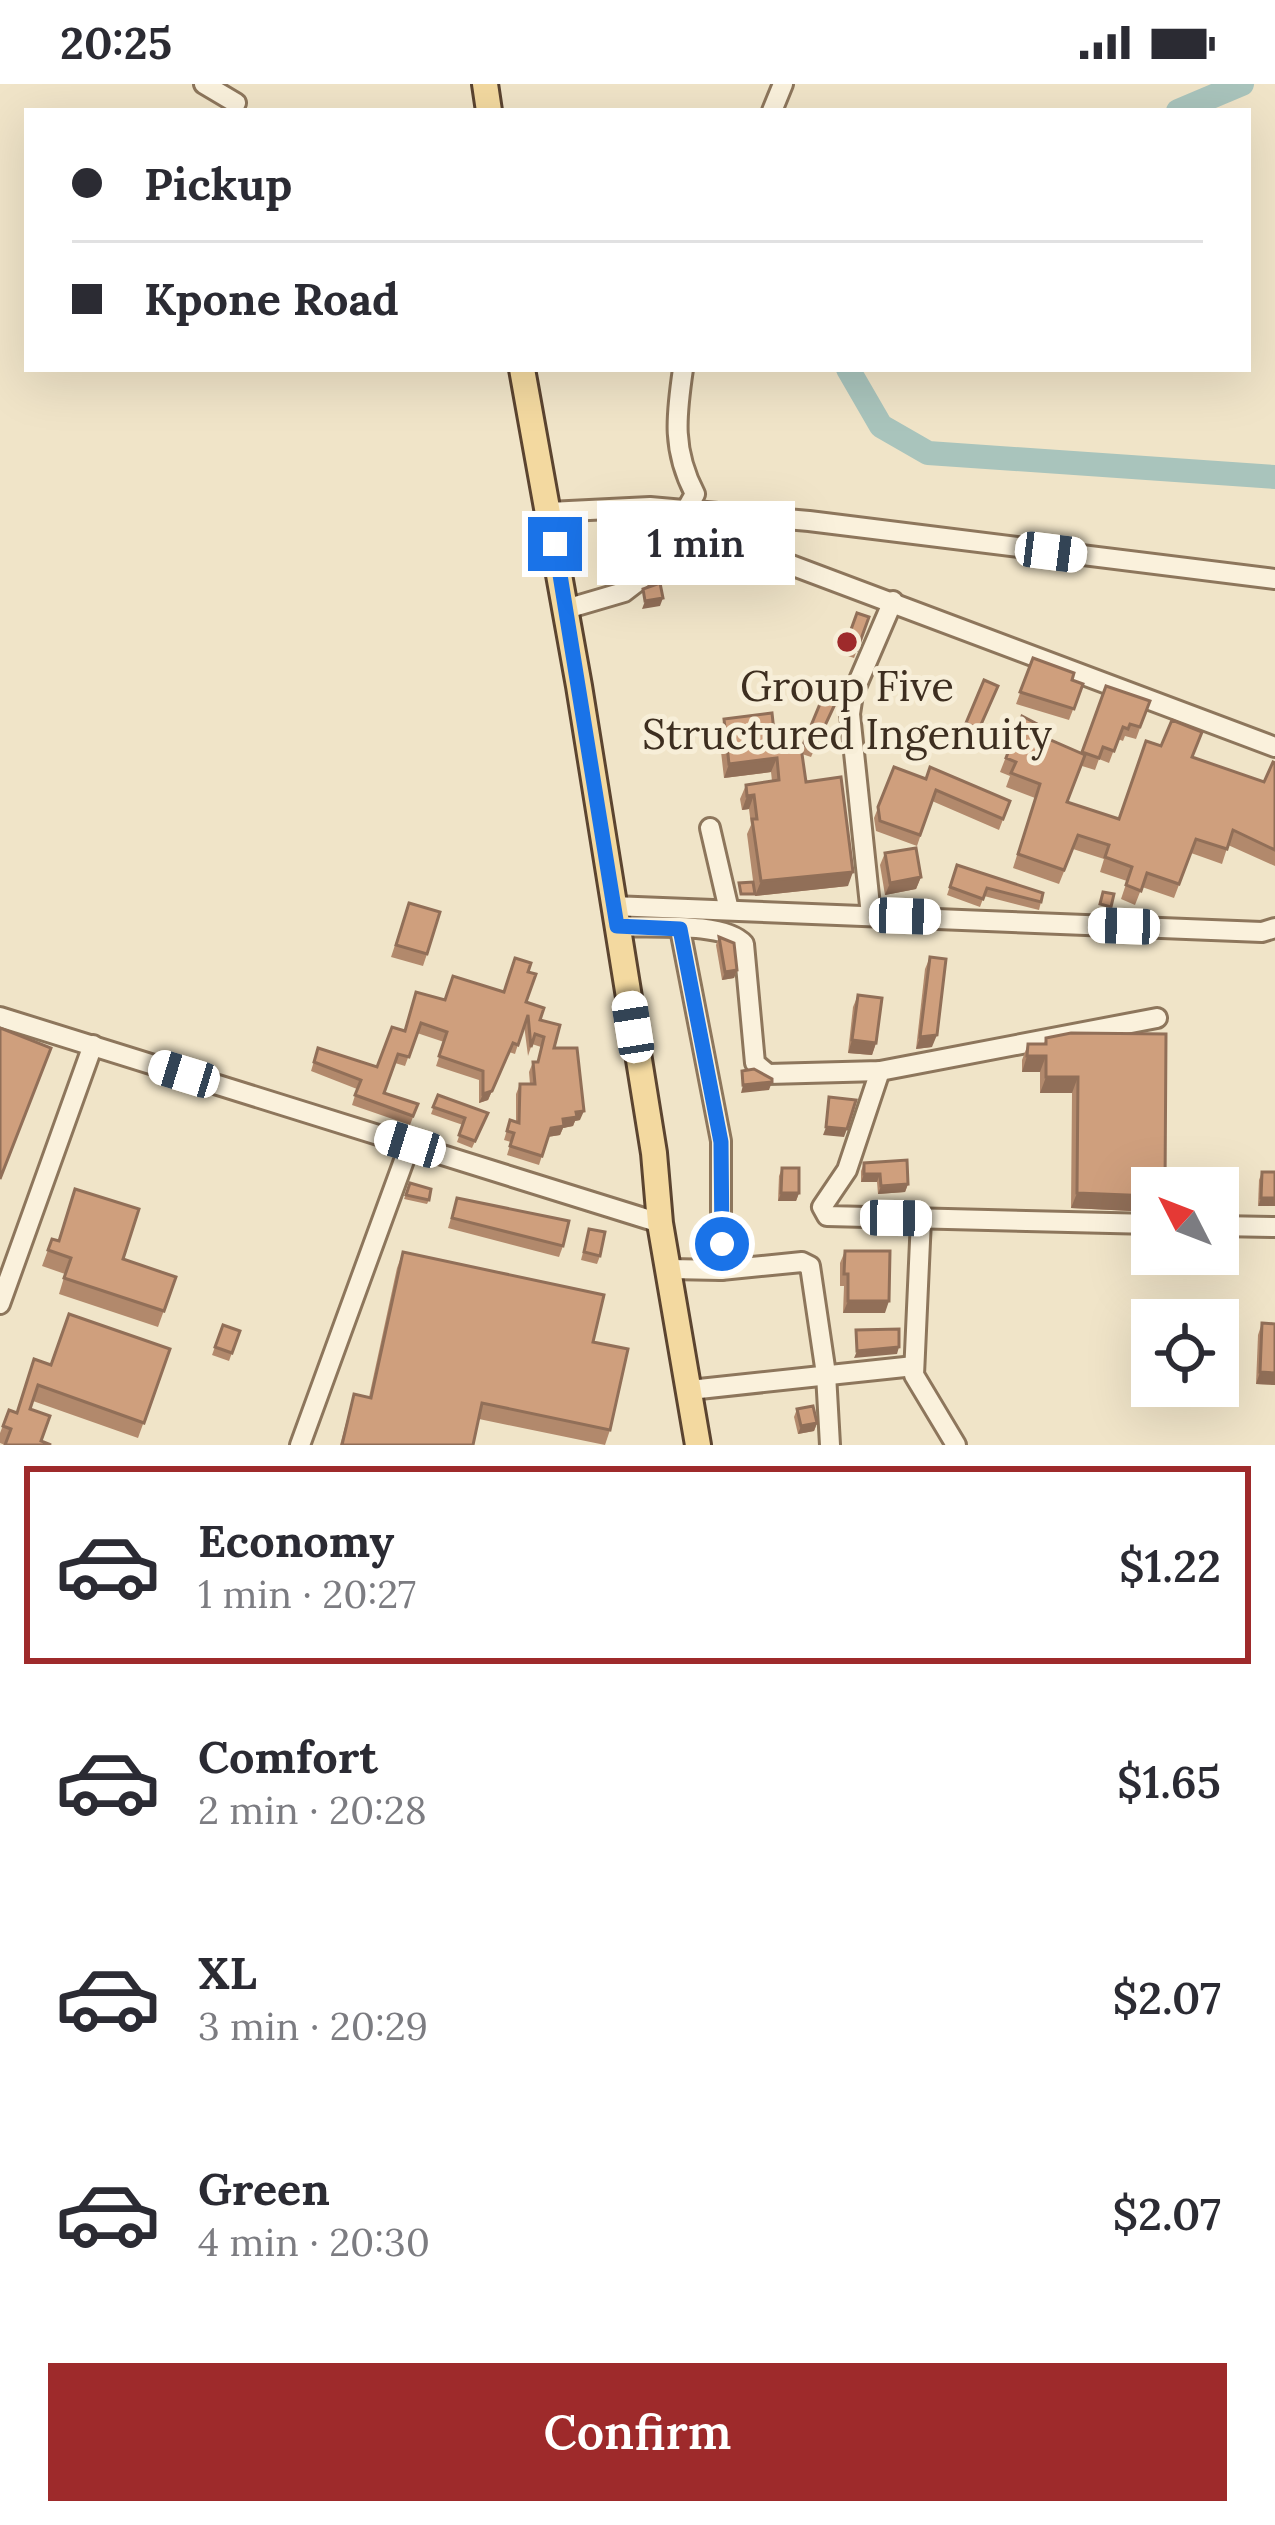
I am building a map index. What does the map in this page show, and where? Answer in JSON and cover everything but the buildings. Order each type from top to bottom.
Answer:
[{"type":"main road","points":[[523,372],[566,609],[698,1445]]},
{"type":"street","points":[[204,84],[236,103]]},
{"type":"street","points":[[683,372],[676,412],[679,464],[694,494],[686,510]]},
{"type":"street","points":[[549,512],[650,507],[809,520],[1275,579]]},
{"type":"street","points":[[566,609],[625,592],[684,546],[727,542],[1275,747]]},
{"type":"street","points":[[871,915],[850,714],[853,694],[892,601]]},
{"type":"street","points":[[710,828],[729,910]]},
{"type":"street","points":[[615,916],[729,910],[1262,932],[1275,928]]},
{"type":"street","points":[[615,916],[680,929],[726,931],[744,944],[755,1063],[768,1074],[880,1071],[1157,1018]]},
{"type":"street","points":[[680,929],[721,1142],[721,1270]]},
{"type":"street","points":[[0,1017],[660,1223]]},
{"type":"street","points":[[0,1304],[93,1046]]},
{"type":"street","points":[[880,1071],[847,1170],[822,1213],[1131,1224]]},
{"type":"street","points":[[300,1445],[410,1144]]},
{"type":"street","points":[[922,1219],[914,1366],[919,1386],[956,1445]]},
{"type":"street","points":[[1239,1226],[1275,1227]]},
{"type":"street","points":[[670,1269],[810,1265],[826,1374],[830,1445]]},
{"type":"street","points":[[690,1390],[914,1366]]},
{"type":"waterway","points":[[1185,108],[1242,84]]},
{"type":"waterway","points":[[850,372],[881,426],[928,453],[1275,477]]},
{"type":"place","name":"Group Five Structured Ingenuity","points":[[847,642]]},
{"type":"route","points":[[555,544],[617,926],[680,929],[721,1142],[722,1244]]}]
